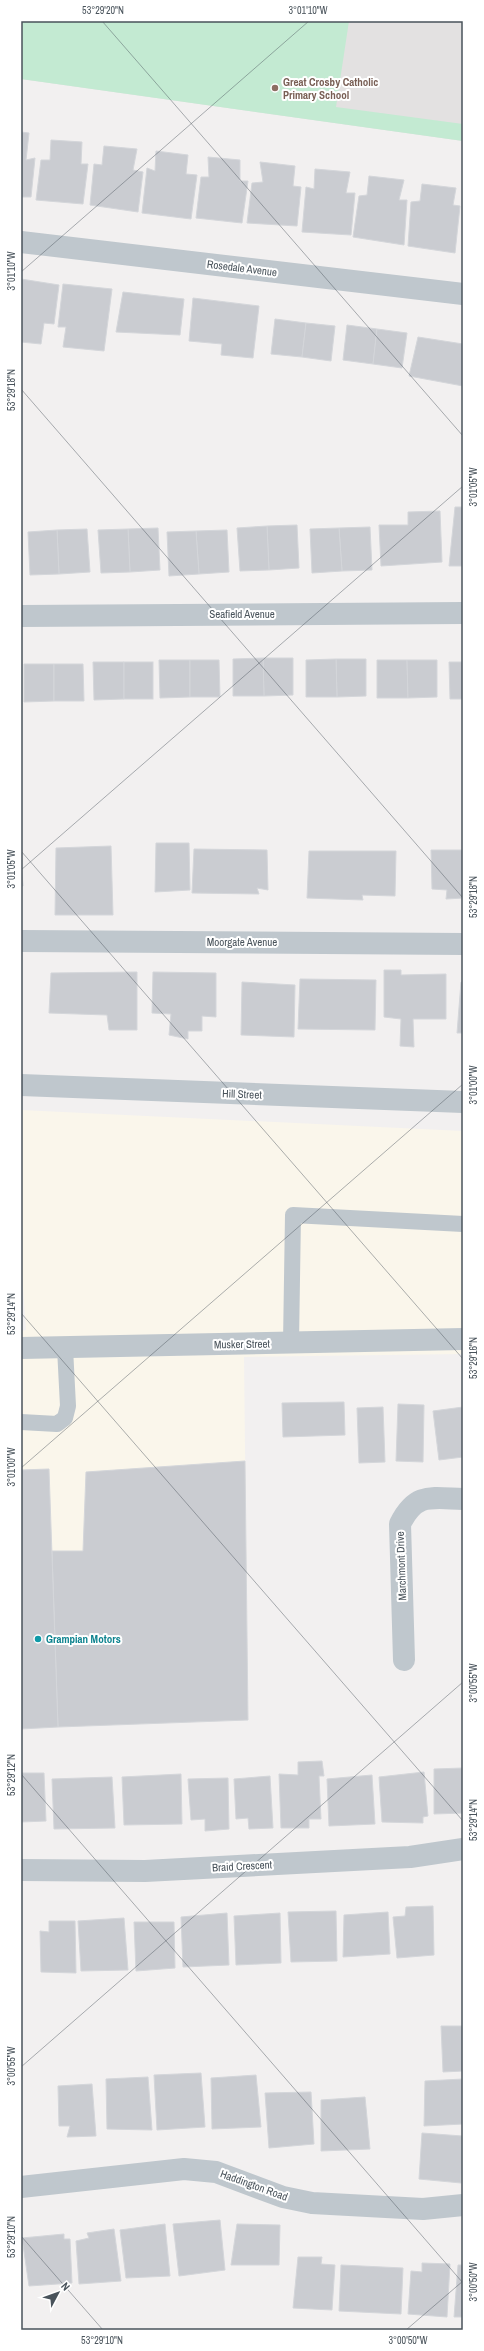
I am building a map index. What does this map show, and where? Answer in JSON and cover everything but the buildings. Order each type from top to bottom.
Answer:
[{"type":"street","name":"Rosedale Avenue","points":[[21,242],[463,294]]},
{"type":"street","name":"Seafield Avenue","points":[[21,616],[463,613]]},
{"type":"street","name":"Moorgate Avenue","points":[[21,941],[463,944]]},
{"type":"street","name":"Hill Street","points":[[21,1085],[463,1102]]},
{"type":"street","name":"Musker Street","points":[[21,1348],[463,1339]]},
{"type":"street","name":"Marchmont Drive","points":[[404,1660],[400,1524],[408,1508],[417,1501],[429,1498],[463,1499]]},
{"type":"street","name":"Braid Crescent","points":[[21,1870],[145,1871],[410,1857],[463,1849]]},
{"type":"street","name":"Haddington Road","points":[[21,2187],[184,2169],[216,2172],[283,2197],[312,2203],[423,2209],[463,2204]]},
{"type":"lane","points":[[291,1343],[293,1215],[463,1224]]},
{"type":"lane","points":[[21,1422],[57,1424],[65,1418],[68,1406],[65,1348]]},
{"type":"shaded area","name":"Great Crosby Catholic Primary School","points":[[21,21],[463,21],[463,141],[21,79]]},
{"type":"shaded area","points":[[21,1110],[463,1131],[463,1354],[244,1357],[248,1720],[21,1728],[21,1331],[26,1330],[21,1260]]},
{"type":"green space","name":"Great Crosby Catholic Primary School","points":[[21,21],[349,21],[336,107],[463,124],[463,141],[21,79]]},
{"type":"place","name":"Great Crosby Catholic Primary School","points":[[275,88]]},
{"type":"place","name":"Grampian Motors","points":[[38,1639]]}]
